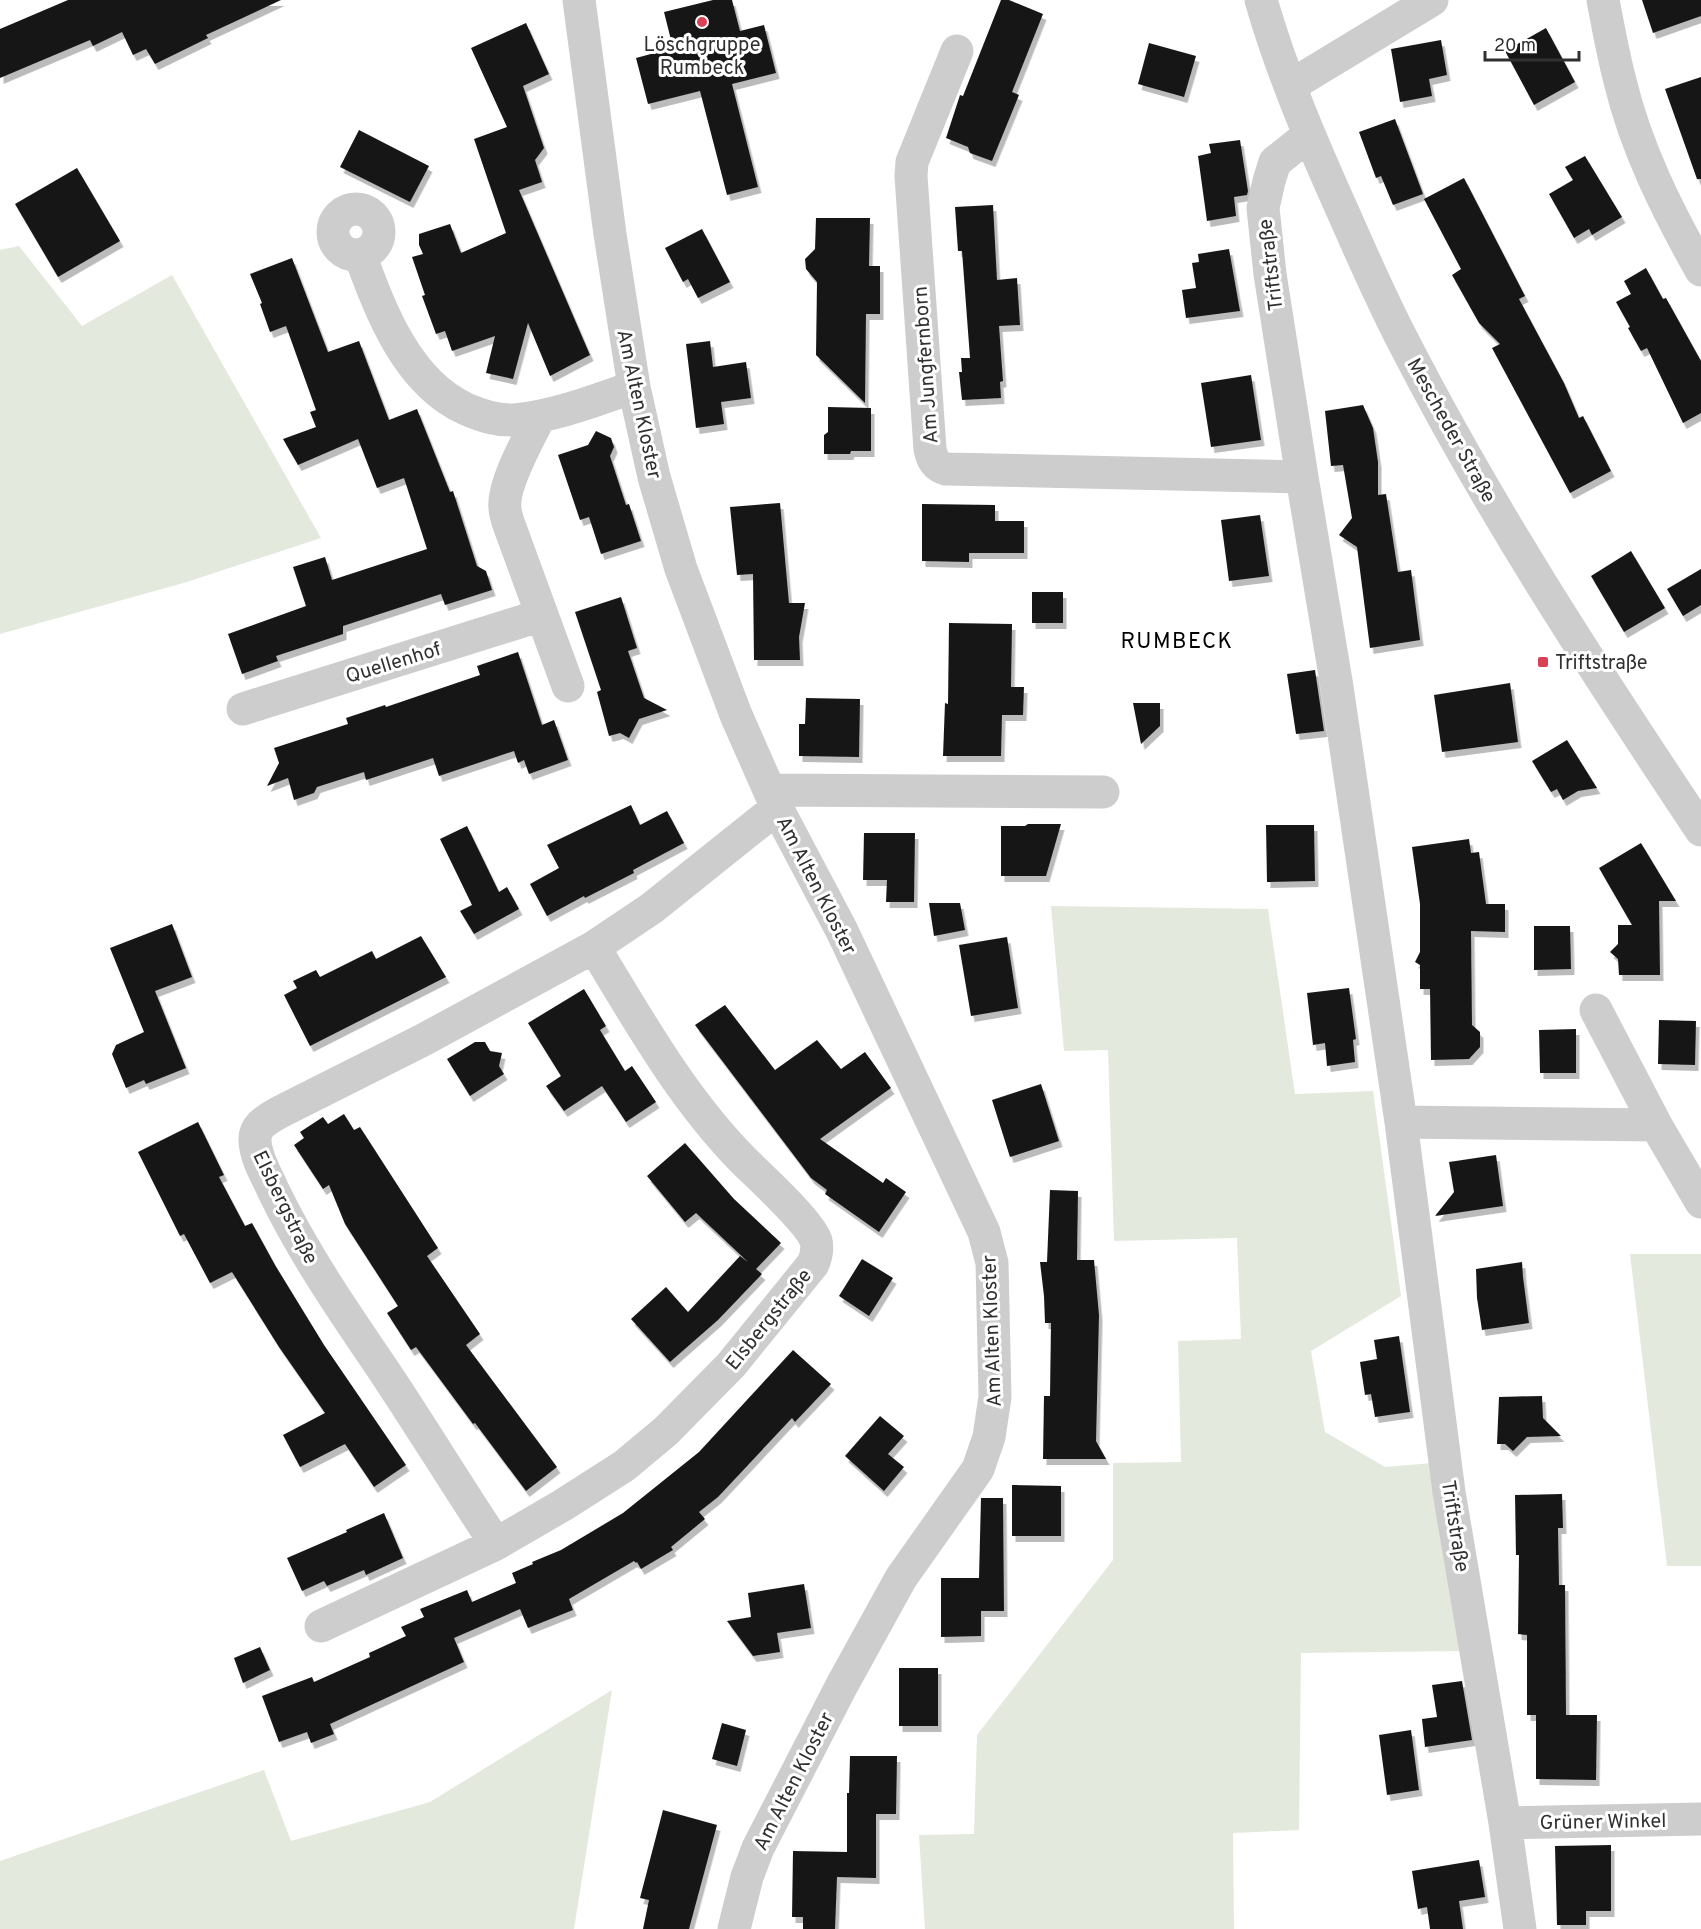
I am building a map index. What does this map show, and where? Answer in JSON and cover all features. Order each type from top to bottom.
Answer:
[{"type":"street","name":"Am Alten Kloster","points":[[579,0],[610,234],[634,387],[654,477],[681,569],[723,682],[773,799],[842,931],[984,1232],[992,1263],[995,1397],[989,1437],[978,1469],[902,1578],[842,1685],[758,1848],[747,1877],[734,1929]]},
{"type":"street","name":"Mescheder Straße","points":[[1261,0],[1308,135],[1402,340],[1468,462],[1578,642],[1701,830]]},
{"type":"street","points":[[1290,86],[1432,0]]},
{"type":"street","points":[[1603,0],[1620,82],[1634,126],[1664,201],[1701,270]]},
{"type":"street","name":"Am Jungfernborn","points":[[957,51],[912,162],[911,176],[930,449],[936,464],[946,469],[1302,477]]},
{"type":"street","name":"Triftstraße","points":[[1308,135],[1275,162],[1269,181],[1263,208],[1270,274],[1337,687],[1401,1122],[1449,1492],[1505,1823],[1520,1929]]},
{"type":"street","points":[[360,255],[388,324],[407,356],[426,381],[440,393],[478,415],[496,420],[540,416],[634,387]]},
{"type":"street","points":[[540,416],[513,473],[504,508],[567,686]]},
{"type":"street","name":"Quellenhof","points":[[243,709],[543,615]]},
{"type":"street","name":"Am Alten Kloster","points":[[773,799],[1104,792]]},
{"type":"street","name":"Elsbergstraße","points":[[496,1544],[304,1250],[264,1171],[254,1138],[257,1129],[262,1123],[280,1112],[423,1040],[594,947],[652,908],[773,799]]},
{"type":"street","name":"Elsbergstraße","points":[[321,1626],[496,1544],[600,1482],[645,1450],[731,1365],[813,1264],[816,1256],[816,1243],[806,1224],[724,1141],[704,1117],[686,1093],[594,947]]},
{"type":"street","points":[[1596,1010],[1656,1125],[1701,1202]]},
{"type":"street","points":[[1401,1122],[1656,1125]]},
{"type":"street","name":"Grüner Winkel","points":[[1505,1823],[1701,1819]]},
{"type":"shaded area","points":[[19,246],[82,326],[172,275],[321,538],[187,582],[0,634],[0,250]]},
{"type":"shaded area","points":[[1051,906],[1268,909],[1295,1094],[1373,1091],[1401,1296],[1311,1351],[1325,1432],[1385,1467],[1432,1463],[1462,1651],[1301,1653],[1299,1830],[1233,1833],[1234,1929],[925,1929],[919,1835],[974,1834],[977,1735],[1113,1560],[1113,1463],[1181,1462],[1178,1341],[1241,1339],[1237,1238],[1114,1241],[1108,1050],[1064,1051]]},
{"type":"shaded area","points":[[1630,1254],[1701,1254],[1701,1566],[1667,1566]]},
{"type":"shaded area","points":[[612,1690],[574,1929],[0,1929],[0,1861],[264,1770],[291,1841],[430,1802]]},
{"type":"building","points":[[68,0],[281,0],[206,35],[208,38],[155,64],[146,49],[133,55],[122,32],[93,46],[90,40],[0,78],[0,29]]},
{"type":"building","points":[[713,0],[732,0],[740,31],[764,25],[776,73],[732,84],[758,187],[727,195],[700,91],[648,104],[636,58],[673,48],[664,12]]},
{"type":"building","points":[[1001,0],[1009,0],[1043,14],[1012,92],[1019,95],[992,161],[970,153],[968,147],[946,138],[960,95],[963,96]]},
{"type":"building","points":[[1642,0],[1701,0],[1701,16],[1653,33]]},
{"type":"building","points":[[526,23],[549,74],[523,86],[544,148],[535,160],[542,182],[519,190],[590,355],[550,376],[528,323],[513,379],[486,373],[495,336],[452,351],[445,331],[436,334],[422,296],[425,295],[412,257],[423,254],[419,245],[419,234],[450,224],[461,253],[506,233],[474,139],[507,127],[471,48]]},
{"type":"building","points":[[1546,28],[1575,82],[1534,105],[1505,51]]},
{"type":"building","points":[[1441,40],[1447,75],[1429,79],[1432,96],[1400,102],[1391,49]]},
{"type":"building","points":[[1149,43],[1196,56],[1184,97],[1138,84]]},
{"type":"building","points":[[1701,77],[1701,179],[1697,179],[1665,89]]},
{"type":"building","points":[[1395,119],[1423,194],[1393,205],[1381,176],[1376,178],[1359,132]]},
{"type":"building","points":[[359,130],[429,166],[410,202],[340,167]]},
{"type":"building","points":[[1240,140],[1247,195],[1234,197],[1236,216],[1207,221],[1198,156],[1211,153],[1209,144]]},
{"type":"building","points":[[1585,156],[1622,217],[1592,235],[1589,229],[1574,238],[1549,194],[1573,180],[1565,167]]},
{"type":"building","points":[[77,168],[120,241],[58,277],[15,204]]},
{"type":"building","points":[[1464,178],[1525,296],[1519,299],[1564,383],[1579,418],[1583,416],[1611,471],[1570,493],[1492,348],[1500,344],[1479,323],[1452,275],[1461,269],[1424,199]]},
{"type":"building","points":[[993,205],[997,280],[1017,278],[1020,325],[999,326],[1003,381],[1000,382],[1001,398],[962,400],[959,372],[962,372],[961,358],[970,358],[962,251],[958,251],[955,207]]},
{"type":"building","points":[[816,218],[870,218],[869,266],[880,266],[880,314],[866,314],[865,403],[816,355],[817,282],[806,269],[805,259],[815,249]]},
{"type":"building","points":[[702,229],[730,282],[698,298],[688,279],[683,282],[665,248]]},
{"type":"building","points":[[1229,249],[1240,311],[1186,318],[1182,290],[1196,288],[1192,263],[1199,262],[1198,254]]},
{"type":"building","points":[[292,258],[328,352],[359,341],[389,420],[417,409],[450,492],[453,491],[477,566],[486,571],[492,590],[445,605],[441,594],[343,626],[343,634],[276,656],[278,661],[242,674],[228,634],[306,606],[293,567],[325,557],[332,580],[427,549],[404,478],[377,488],[358,439],[298,465],[283,439],[316,427],[310,412],[316,410],[286,326],[270,332],[260,304],[262,303],[250,274]]},
{"type":"building","points":[[1646,268],[1663,299],[1666,298],[1701,361],[1701,413],[1683,423],[1647,348],[1641,351],[1616,302],[1631,294],[1624,281]]},
{"type":"building","points":[[710,341],[713,367],[746,362],[751,398],[721,402],[724,424],[696,428],[686,344]]},
{"type":"building","points":[[1251,375],[1261,440],[1211,447],[1201,383]]},
{"type":"building","points":[[1363,405],[1373,428],[1378,462],[1378,495],[1386,494],[1398,572],[1411,570],[1420,640],[1370,648],[1357,547],[1339,535],[1352,518],[1343,465],[1331,466],[1325,411]]},
{"type":"building","points":[[828,407],[871,408],[871,451],[824,454],[824,435],[828,432]]},
{"type":"building","points":[[596,431],[611,438],[614,447],[610,456],[641,541],[601,554],[589,517],[580,520],[558,455],[588,445]]},
{"type":"building","points":[[780,503],[789,603],[805,603],[799,637],[800,660],[754,660],[753,574],[737,575],[730,507]]},
{"type":"building","points":[[922,504],[995,505],[995,521],[1024,521],[1024,553],[969,553],[969,562],[922,561]]},
{"type":"building","points":[[1260,515],[1269,576],[1229,581],[1221,520]]},
{"type":"building","points":[[1631,551],[1665,608],[1624,632],[1591,576]]},
{"type":"building","points":[[1701,569],[1701,605],[1683,616],[1667,589]]},
{"type":"building","points":[[1032,592],[1063,592],[1063,623],[1032,623]]},
{"type":"building","points":[[621,597],[637,648],[628,651],[644,698],[667,710],[639,719],[629,738],[620,733],[609,736],[597,692],[601,690],[575,612]]},
{"type":"building","points":[[949,623],[1012,624],[1011,687],[1024,687],[1023,715],[1002,715],[1001,756],[943,756],[945,703],[948,704]]},
{"type":"building","points":[[518,652],[542,725],[554,720],[568,760],[529,774],[524,760],[518,763],[514,751],[439,776],[433,758],[366,780],[364,772],[317,787],[314,793],[294,800],[288,778],[267,786],[279,763],[274,748],[348,724],[346,718],[480,675],[477,666]]},
{"type":"building","points":[[1315,670],[1324,731],[1296,734],[1287,674]]},
{"type":"building","points":[[1510,683],[1518,742],[1442,752],[1434,695]]},
{"type":"building","points":[[806,698],[860,699],[859,757],[799,756],[799,724],[805,724]]},
{"type":"building","points":[[1133,703],[1160,703],[1160,726],[1141,744]]},
{"type":"building","points":[[1567,740],[1597,788],[1578,791],[1563,800],[1557,789],[1551,792],[1532,761]]},
{"type":"building","points":[[631,805],[640,825],[667,811],[684,843],[633,870],[634,873],[547,916],[530,884],[559,868],[547,845]]},
{"type":"building","points":[[1061,824],[1046,876],[1001,876],[1001,826]]},
{"type":"building","points":[[1266,825],[1314,825],[1315,881],[1267,882]]},
{"type":"building","points":[[467,826],[499,892],[507,887],[519,909],[474,934],[460,911],[472,905],[440,839]]},
{"type":"building","points":[[864,833],[915,833],[914,902],[886,902],[887,880],[863,880]]},
{"type":"building","points":[[1469,839],[1471,853],[1479,852],[1486,904],[1505,904],[1505,932],[1471,931],[1472,1025],[1480,1032],[1480,1047],[1469,1059],[1431,1060],[1430,989],[1420,989],[1420,965],[1415,962],[1420,952],[1420,904],[1412,847]]},
{"type":"building","points":[[1641,843],[1676,901],[1659,901],[1660,975],[1619,975],[1618,959],[1610,952],[1618,944],[1618,925],[1632,925],[1599,868]]},
{"type":"building","points":[[929,903],[960,903],[965,930],[934,936]]},
{"type":"building","points":[[172,924],[192,977],[155,991],[186,1068],[146,1084],[144,1080],[126,1088],[112,1054],[116,1045],[144,1032],[110,948]]},
{"type":"building","points":[[1534,926],[1570,926],[1571,969],[1534,970]]},
{"type":"building","points":[[421,936],[446,977],[310,1046],[284,995],[297,988],[293,981],[316,970],[320,977],[372,951],[376,959]]},
{"type":"building","points":[[1007,937],[1018,1008],[971,1016],[959,945]]},
{"type":"building","points":[[1349,988],[1356,1039],[1353,1040],[1355,1062],[1327,1066],[1325,1043],[1313,1045],[1307,993]]},
{"type":"building","points":[[584,989],[606,1026],[600,1030],[625,1071],[632,1066],[656,1102],[626,1122],[602,1086],[564,1111],[546,1086],[561,1076],[528,1023]]},
{"type":"building","points":[[725,1005],[775,1070],[817,1040],[841,1069],[865,1052],[891,1088],[820,1139],[883,1183],[886,1178],[906,1192],[879,1232],[825,1194],[827,1190],[811,1178],[695,1025]]},
{"type":"building","points":[[1659,1020],[1696,1021],[1695,1065],[1658,1064]]},
{"type":"building","points":[[1576,1029],[1576,1073],[1540,1073],[1539,1030]]},
{"type":"building","points":[[475,1042],[485,1042],[490,1051],[502,1053],[499,1066],[504,1074],[470,1096],[447,1059]]},
{"type":"building","points":[[1041,1084],[1059,1141],[1010,1157],[992,1100]]},
{"type":"building","points":[[344,1114],[354,1130],[360,1127],[438,1248],[427,1256],[480,1334],[466,1345],[557,1467],[526,1491],[416,1347],[411,1350],[387,1313],[398,1306],[345,1224],[329,1185],[323,1189],[294,1145],[304,1138],[300,1132],[323,1117],[328,1124]]},
{"type":"building","points":[[198,1122],[224,1175],[219,1177],[245,1226],[252,1223],[324,1345],[406,1465],[374,1487],[345,1444],[300,1467],[283,1435],[325,1413],[279,1347],[232,1272],[210,1283],[184,1234],[180,1236],[138,1152]]},
{"type":"building","points":[[685,1143],[734,1199],[781,1243],[756,1269],[762,1274],[718,1320],[670,1362],[631,1319],[666,1287],[688,1312],[740,1256],[748,1262],[696,1213],[685,1222],[647,1176]]},
{"type":"building","points":[[1496,1155],[1503,1206],[1435,1216],[1454,1192],[1449,1162]]},
{"type":"building","points":[[1050,1190],[1078,1191],[1077,1260],[1094,1260],[1099,1315],[1096,1441],[1106,1459],[1043,1459],[1044,1396],[1050,1396],[1051,1323],[1045,1323],[1040,1262],[1047,1262]]},
{"type":"building","points":[[862,1259],[893,1278],[869,1316],[839,1296]]},
{"type":"building","points":[[1522,1262],[1529,1323],[1482,1330],[1477,1298],[1476,1269]]},
{"type":"building","points":[[1399,1336],[1410,1412],[1375,1417],[1371,1394],[1365,1395],[1360,1362],[1377,1359],[1374,1340]]},
{"type":"building","points":[[793,1350],[831,1384],[795,1422],[792,1418],[718,1497],[699,1512],[705,1519],[671,1547],[673,1550],[641,1569],[634,1561],[569,1599],[573,1610],[528,1628],[520,1609],[454,1638],[464,1662],[330,1724],[334,1734],[311,1743],[307,1732],[279,1742],[262,1696],[312,1677],[314,1682],[370,1657],[369,1653],[406,1636],[401,1627],[424,1617],[420,1609],[467,1590],[472,1602],[516,1583],[512,1573],[561,1550],[623,1513],[699,1452]]},
{"type":"building","points":[[1542,1396],[1543,1418],[1561,1436],[1527,1437],[1513,1451],[1505,1444],[1497,1444],[1499,1397]]},
{"type":"building","points":[[880,1416],[904,1436],[888,1454],[904,1467],[884,1491],[845,1456]]},
{"type":"building","points":[[1012,1485],[1061,1486],[1061,1536],[1012,1536]]},
{"type":"building","points":[[1562,1494],[1563,1528],[1558,1528],[1559,1585],[1565,1585],[1566,1715],[1597,1715],[1596,1780],[1536,1779],[1536,1715],[1527,1715],[1527,1635],[1518,1634],[1519,1555],[1516,1555],[1515,1495]]},
{"type":"building","points":[[981,1498],[1003,1498],[1004,1611],[981,1611],[981,1636],[941,1637],[941,1578],[979,1578]]},
{"type":"building","points":[[384,1513],[403,1558],[366,1575],[364,1570],[327,1586],[324,1581],[302,1591],[287,1558]]},
{"type":"building","points":[[804,1584],[811,1628],[777,1633],[780,1652],[753,1656],[727,1621],[751,1617],[748,1593]]},
{"type":"building","points":[[260,1647],[270,1670],[243,1683],[234,1658]]},
{"type":"building","points":[[899,1668],[938,1668],[938,1726],[899,1726]]},
{"type":"building","points":[[1462,1681],[1472,1740],[1425,1747],[1422,1719],[1437,1717],[1432,1685]]},
{"type":"building","points":[[722,1723],[746,1730],[737,1766],[712,1759]]},
{"type":"building","points":[[1411,1730],[1419,1790],[1387,1795],[1379,1735]]},
{"type":"building","points":[[850,1756],[897,1756],[896,1814],[876,1814],[876,1878],[837,1877],[835,1929],[803,1929],[803,1917],[792,1917],[793,1851],[847,1852],[847,1793],[849,1793]]},
{"type":"building","points":[[663,1810],[717,1825],[689,1929],[643,1929],[649,1900],[640,1898]]},
{"type":"building","points":[[1611,1845],[1611,1911],[1586,1911],[1586,1925],[1557,1925],[1555,1846]]},
{"type":"building","points":[[1479,1860],[1485,1897],[1459,1901],[1463,1929],[1430,1929],[1427,1907],[1418,1909],[1412,1871]]},
{"type":"place","name":"Löschgruppe Rumbeck","points":[[702,22]]},
{"type":"place","name":"Triftstraße","points":[[1543,662]]},
{"type":"district","name":"RUMBECK","points":[[1177,640]]}]
